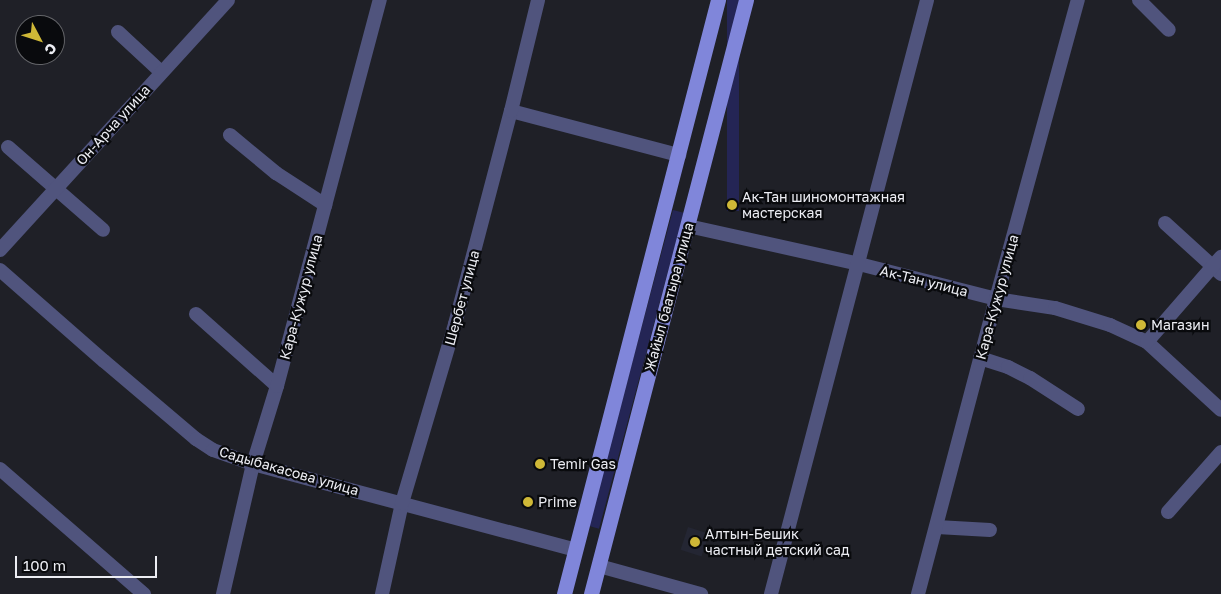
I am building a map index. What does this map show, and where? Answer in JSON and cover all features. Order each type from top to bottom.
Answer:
[{"type":"main road","name":"Жайыл баатыра улица","points":[[564,594],[718,0]]},
{"type":"main road","name":"Жайыл баатыра улица","points":[[591,594],[746,0]]},
{"type":"main road","points":[[576,550],[599,566]]},
{"type":"street","name":"Он-Арча улица","points":[[0,250],[228,0]]},
{"type":"street","name":"Кара-Кужур улица","points":[[222,594],[253,464],[277,386],[380,0]]},
{"type":"street","name":"Шербет улица","points":[[382,594],[402,503],[455,324],[512,111],[538,0]]},
{"type":"street","points":[[771,594],[927,0]]},
{"type":"street","name":"Кара-Кужур улица","points":[[918,594],[938,526],[980,358],[1078,0]]},
{"type":"street","points":[[1138,0],[1169,30]]},
{"type":"street","points":[[118,32],[161,72]]},
{"type":"street","points":[[512,111],[679,155]]},
{"type":"street","points":[[230,135],[276,173],[325,205]]},
{"type":"street","points":[[8,147],[103,230]]},
{"type":"street","points":[[1147,342],[1218,266],[1165,223]]},
{"type":"street","name":"Ак-Тан улица","points":[[688,226],[859,264],[996,299],[1055,308],[1110,325],[1147,342],[1221,410]]},
{"type":"street","name":"Садыбакасова улица","points":[[0,270],[196,438],[213,450],[253,464],[576,550]]},
{"type":"street","points":[[196,314],[277,386]]},
{"type":"street","points":[[980,358],[1008,367],[1030,378],[1078,409]]},
{"type":"street","points":[[1168,512],[1221,452]]},
{"type":"street","points":[[0,469],[144,594]]},
{"type":"street","points":[[938,526],[990,530]]},
{"type":"street","points":[[599,566],[701,594]]},
{"type":"shaded area","points":[[727,0],[739,0],[739,211],[727,211]]},
{"type":"shaded area","points":[[673,210],[684,213],[599,529],[588,526]]},
{"type":"shaded area","name":"Алтын-Бешик частный детский сад","points":[[688,527],[709,534],[702,557],[681,550]]},
{"type":"place","name":"Ак-Тан шиномонтажная мастерская","points":[[732,205]]},
{"type":"place","name":"Магазин","points":[[1141,325]]},
{"type":"place","name":"Temir Gas","points":[[540,464]]},
{"type":"place","name":"Prime","points":[[528,502]]},
{"type":"place","name":"Алтын-Бешик частный детский сад","points":[[695,542]]}]
